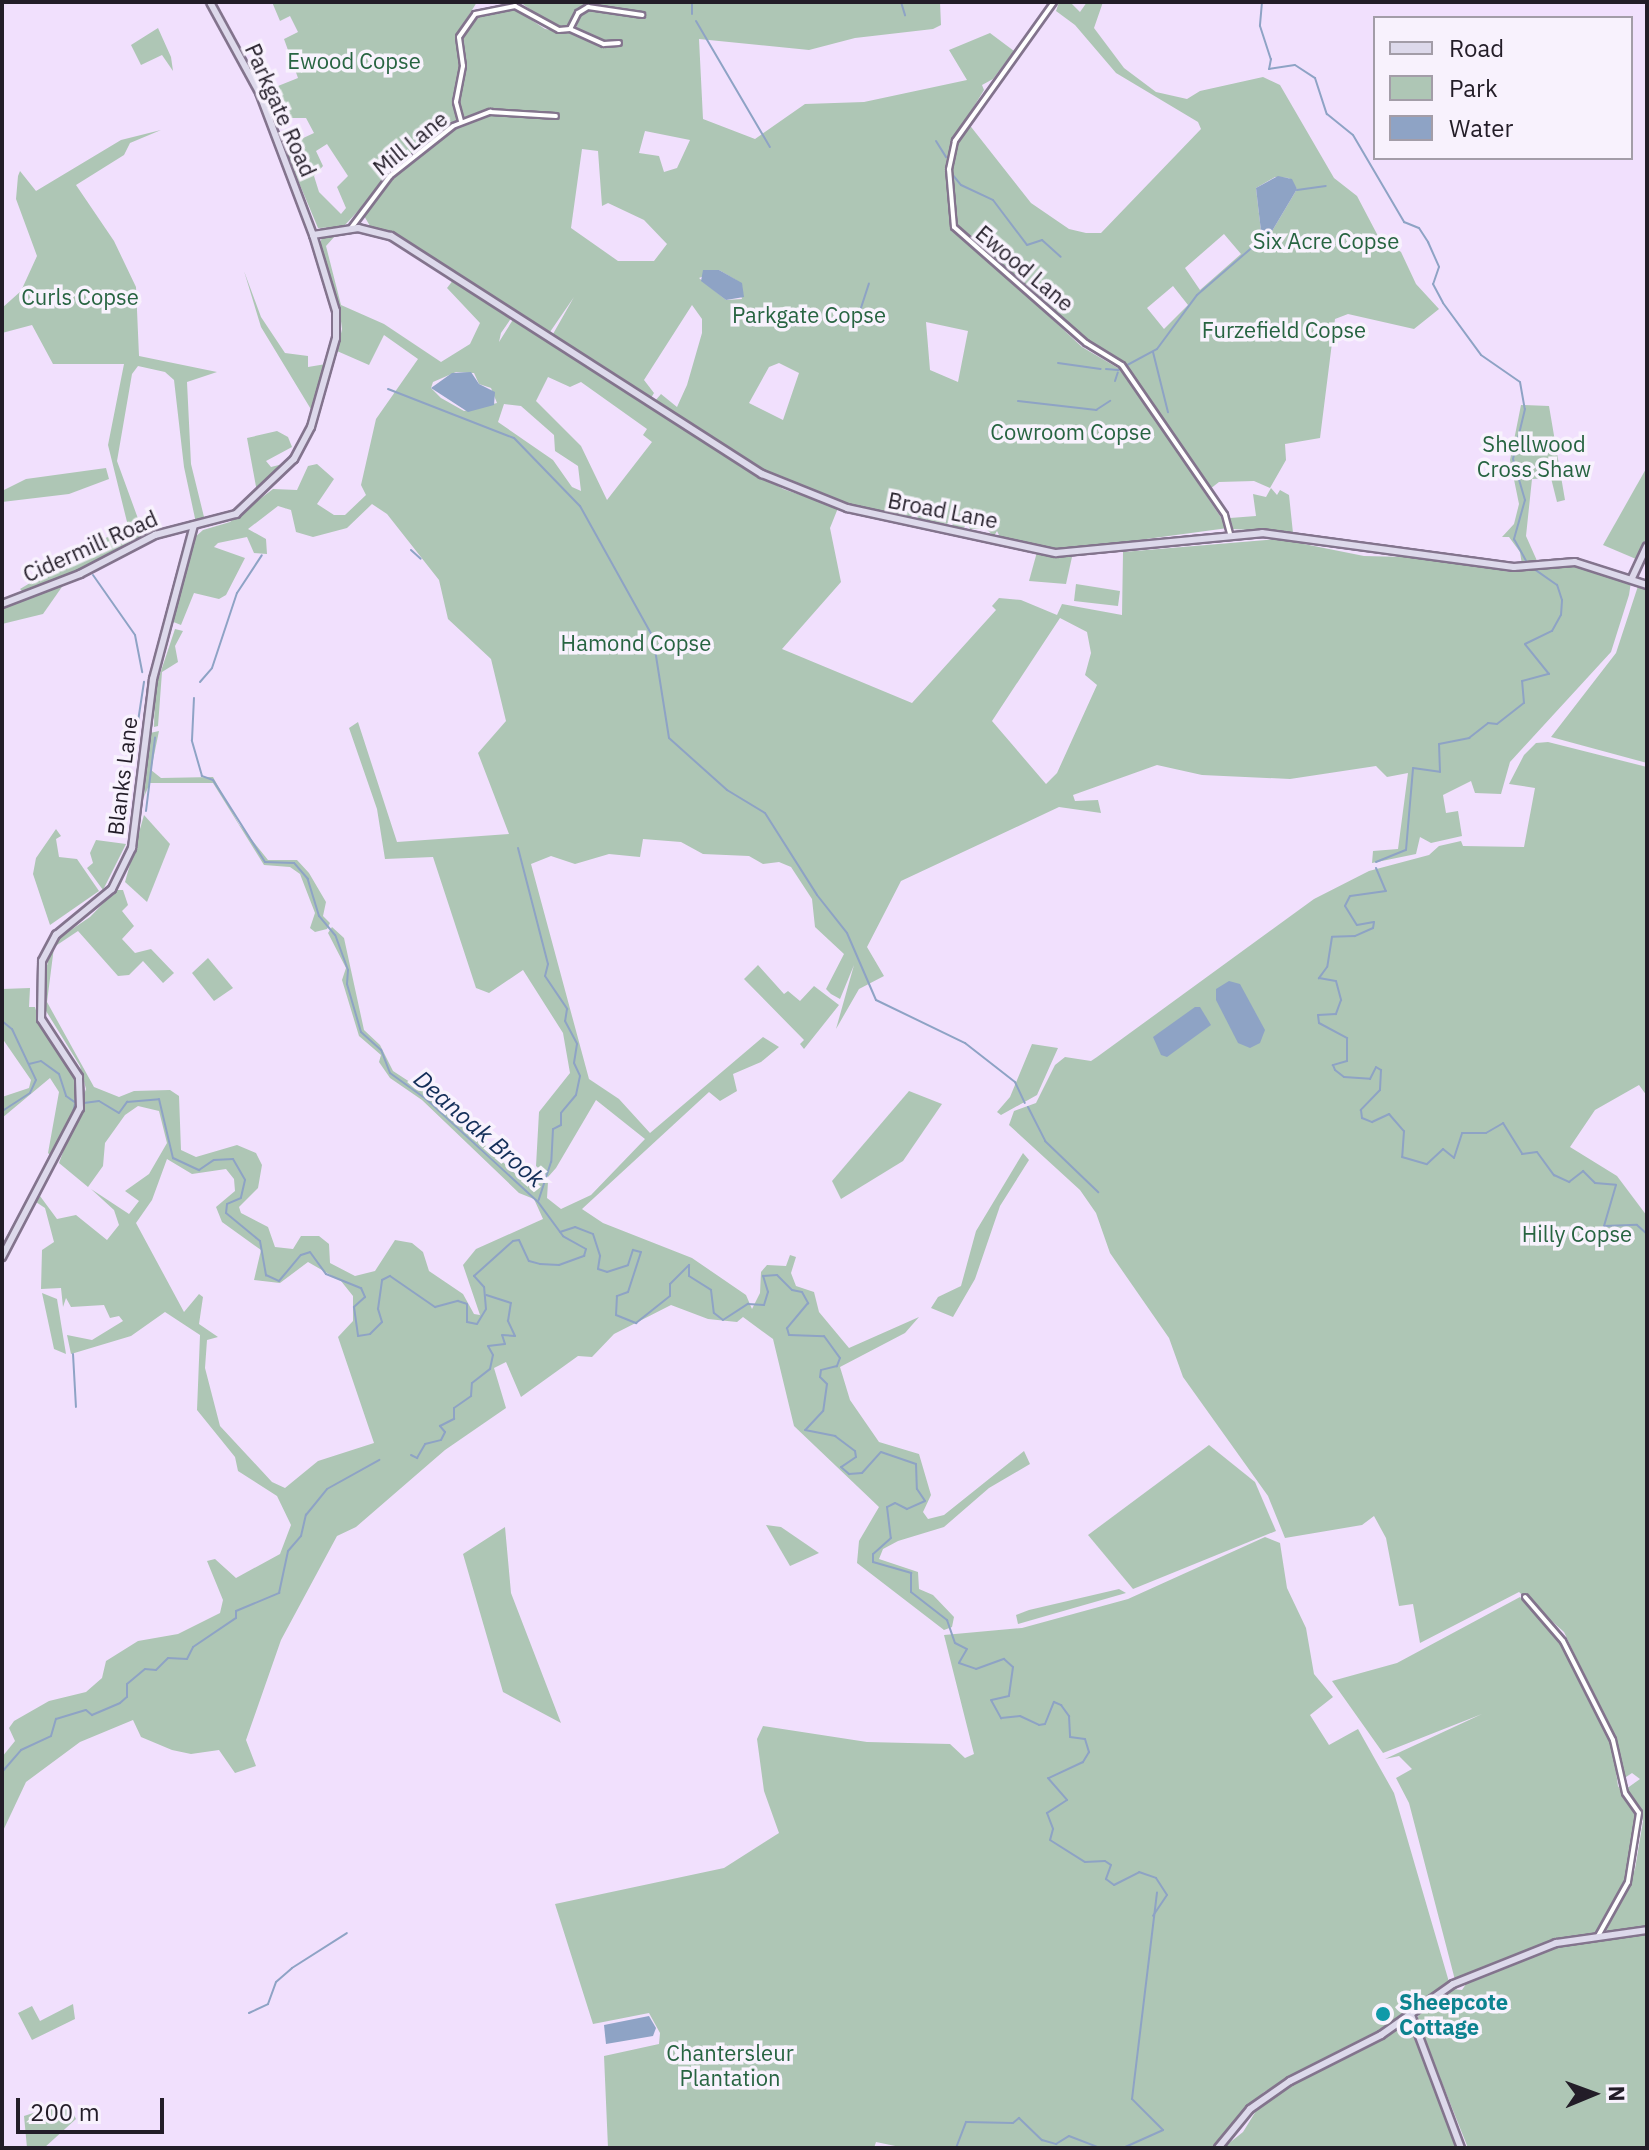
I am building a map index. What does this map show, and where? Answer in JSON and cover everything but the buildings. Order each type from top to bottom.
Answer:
[{"type":"street","name":"Parkgate Road","points":[[194,525],[244,508],[290,465],[308,438],[337,329],[313,235],[259,92],[210,2]]},
{"type":"street","points":[[479,2],[482,10]]},
{"type":"street","name":"Ewood Lane","points":[[1054,2],[955,141],[949,169],[954,227],[1086,343],[1124,367],[1225,515],[1230,534]]},
{"type":"street","points":[[461,121],[456,102],[463,66],[459,37],[465,21],[482,10],[515,6],[548,28],[570,29],[604,44],[619,43]]},
{"type":"street","points":[[570,29],[578,13],[588,7],[642,15]]},
{"type":"street","name":"Mill Lane","points":[[351,228],[390,176],[461,121],[494,111],[556,116]]},
{"type":"street","name":"Broad Lane","points":[[313,235],[351,228],[398,240],[751,467],[815,498],[1056,553],[1230,534],[1287,535],[1359,550],[1445,554],[1528,568],[1575,562],[1647,585]]},
{"type":"street","name":"Cidermill Road","points":[[2,604],[80,574],[155,535],[194,525]]},
{"type":"street","name":"Blanks Lane","points":[[2,1257],[80,1108],[75,1068],[41,1019],[42,961],[56,935],[112,889],[132,848],[153,679],[194,525]]},
{"type":"street","points":[[1634,579],[1647,546]]},
{"type":"street","points":[[1525,1597],[1563,1641],[1613,1740],[1625,1793],[1639,1813],[1628,1882],[1596,1938]]},
{"type":"street","points":[[1218,2148],[1250,2109],[1290,2081],[1411,2015],[1453,1984],[1556,1943],[1647,1930]]},
{"type":"street","points":[[1411,2015],[1461,2148]]},
{"type":"green space","points":[[272,2],[477,2],[456,36],[461,70],[453,97],[457,113],[465,69],[462,36],[483,12],[512,7],[545,29],[577,34],[607,47],[620,42],[601,41],[576,29],[580,15],[590,9],[641,13],[591,5],[579,9],[567,26],[554,27],[520,2],[940,2],[941,25],[933,29],[855,38],[809,50],[699,39],[703,119],[755,139],[805,104],[864,102],[967,80],[949,50],[990,33],[1014,51],[993,79],[982,85],[984,90],[951,144],[946,163],[950,224],[1082,347],[1123,371],[1228,528],[1065,550],[1000,537],[997,531],[994,536],[986,529],[970,529],[967,523],[964,528],[953,526],[951,519],[947,524],[918,519],[916,511],[910,518],[889,515],[888,509],[883,514],[818,496],[760,469],[655,401],[661,394],[677,407],[687,385],[702,333],[702,319],[692,305],[644,380],[654,393],[651,398],[553,334],[574,297],[550,332],[407,241],[370,226],[360,209],[343,227],[318,228],[284,147],[314,133],[306,118],[272,118],[263,92],[298,78],[284,39],[298,32],[290,16],[280,21]],"holes":[[[645,131],[690,140],[677,168],[664,172],[659,156],[639,153]],[[327,144],[348,176],[337,187],[346,208],[341,214],[319,192],[314,176],[323,166],[316,151]],[[582,149],[598,151],[602,206],[608,203],[644,220],[667,244],[654,261],[618,261],[571,228]],[[719,270],[736,280],[742,299],[726,300],[699,278]],[[926,322],[968,331],[958,382],[930,370]],[[779,363],[799,373],[783,420],[749,403],[769,367]]]},
{"type":"green space","points":[[1059,2],[1070,2],[1080,12],[1087,2],[1103,2],[1094,28],[1124,68],[1156,92],[1187,99],[1200,91],[1263,77],[1280,85],[1334,178],[1357,196],[1378,236],[1401,252],[1416,284],[1439,309],[1414,329],[1348,314],[1335,319],[1320,438],[1285,444],[1286,460],[1270,488],[1254,481],[1219,482],[1210,489],[1124,364],[1086,340],[956,225],[952,158],[968,123],[1031,203],[1069,229],[1086,233],[1101,233],[1201,129],[1198,122],[1116,73],[1075,25],[1056,11]],"holes":[[[1275,177],[1289,178],[1297,189],[1268,238],[1261,231],[1256,188]],[[1224,234],[1241,254],[1200,290],[1185,268]],[[1173,286],[1188,305],[1164,329],[1147,308]]]},
{"type":"green space","points":[[158,28],[171,57],[173,71],[162,55],[141,65],[131,45]]},
{"type":"green space","name":"Curls Copse","points":[[161,130],[130,143],[124,155],[76,185],[114,241],[136,287],[139,356],[217,372],[187,382],[191,464],[205,521],[196,523],[184,467],[174,380],[165,372],[138,366],[132,374],[117,461],[144,535],[127,545],[130,552],[95,570],[92,566],[24,593],[20,589],[105,538],[129,530],[108,445],[124,364],[53,364],[32,325],[2,333],[2,308],[21,291],[37,256],[16,199],[18,176],[20,171],[36,191],[121,140]]},
{"type":"green space","name":"Hamond Copse","points":[[335,236],[326,246],[341,305],[384,324],[441,362],[470,344],[480,323],[447,288],[454,279],[512,317],[499,342],[514,318],[745,467],[783,489],[838,508],[830,528],[841,582],[782,649],[912,703],[996,610],[992,606],[999,598],[1021,600],[1057,615],[1062,604],[1122,615],[1123,552],[1279,539],[1364,556],[1445,558],[1510,572],[1574,565],[1631,582],[1629,595],[1611,652],[1510,762],[1501,794],[1475,793],[1471,781],[1443,795],[1446,813],[1458,811],[1462,836],[1431,843],[1420,837],[1416,854],[1372,863],[1373,851],[1398,849],[1408,773],[1387,777],[1376,766],[1290,779],[1202,775],[1157,765],[1073,795],[1075,801],[1098,800],[1101,813],[1059,807],[901,881],[867,947],[884,976],[859,989],[836,1029],[854,965],[840,999],[831,994],[826,989],[844,954],[815,927],[812,899],[791,867],[779,862],[763,864],[749,856],[703,854],[681,842],[643,839],[640,857],[609,854],[575,864],[551,856],[531,864],[589,1079],[619,1099],[650,1133],[763,1037],[779,1047],[761,1062],[733,1074],[737,1091],[720,1101],[709,1092],[582,1209],[603,1223],[692,1258],[746,1295],[752,1309],[760,1293],[761,1272],[767,1265],[786,1266],[790,1255],[796,1257],[791,1273],[796,1286],[814,1292],[819,1312],[849,1348],[919,1317],[905,1333],[840,1367],[850,1400],[879,1442],[919,1454],[931,1495],[923,1512],[928,1519],[944,1515],[1024,1451],[1030,1464],[989,1488],[944,1527],[898,1541],[883,1549],[879,1559],[918,1572],[919,1589],[933,1595],[954,1617],[952,1627],[944,1630],[857,1563],[859,1541],[879,1507],[794,1426],[773,1339],[743,1317],[737,1322],[708,1319],[671,1305],[614,1334],[592,1357],[578,1356],[521,1397],[506,1362],[494,1368],[506,1408],[445,1450],[356,1527],[337,1536],[281,1640],[246,1740],[256,1766],[235,1773],[219,1750],[191,1754],[172,1750],[141,1737],[133,1720],[80,1742],[26,1782],[2,1833],[2,1757],[15,1741],[9,1728],[14,1721],[49,1701],[86,1692],[102,1678],[106,1661],[138,1641],[178,1634],[220,1613],[223,1600],[207,1561],[215,1559],[236,1578],[280,1554],[291,1525],[277,1496],[238,1471],[235,1457],[197,1410],[200,1335],[165,1312],[131,1336],[71,1354],[67,1335],[92,1340],[123,1321],[119,1316],[110,1318],[104,1305],[71,1307],[66,1298],[63,1307],[61,1288],[41,1289],[42,1250],[54,1242],[45,1208],[36,1202],[40,1196],[57,1219],[76,1215],[107,1240],[119,1225],[114,1210],[91,1189],[129,1214],[139,1201],[125,1191],[149,1174],[167,1143],[159,1111],[138,1106],[125,1115],[105,1143],[103,1166],[88,1187],[59,1163],[86,1089],[80,1066],[46,1011],[41,989],[53,942],[90,917],[116,890],[123,890],[128,905],[122,911],[134,926],[122,939],[135,953],[151,949],[174,973],[163,983],[143,961],[129,975],[118,976],[78,931],[54,947],[47,1002],[94,1087],[119,1097],[134,1091],[170,1090],[179,1096],[181,1150],[196,1157],[237,1145],[256,1153],[262,1165],[258,1188],[239,1207],[241,1213],[268,1227],[275,1247],[293,1249],[301,1236],[319,1236],[329,1244],[330,1263],[355,1276],[375,1271],[395,1240],[412,1243],[423,1252],[429,1271],[463,1294],[474,1314],[480,1315],[463,1265],[476,1249],[543,1219],[534,1199],[519,1193],[422,1100],[390,1078],[379,1062],[381,1055],[359,1036],[342,980],[346,968],[328,933],[332,927],[344,938],[364,1030],[380,1045],[393,1071],[436,1099],[524,1182],[548,1182],[547,1198],[561,1209],[591,1195],[645,1139],[596,1100],[548,1177],[536,1166],[539,1112],[570,1073],[563,1033],[523,970],[489,993],[476,988],[433,857],[385,859],[377,809],[349,728],[358,722],[397,842],[509,834],[478,753],[506,721],[491,659],[448,619],[439,580],[387,514],[372,504],[347,528],[313,537],[296,532],[291,510],[278,506],[248,529],[266,539],[267,554],[254,553],[247,537],[218,543],[214,547],[245,558],[226,595],[219,599],[194,593],[181,625],[171,621],[194,538],[203,530],[230,522],[273,489],[297,490],[308,466],[317,464],[334,479],[317,504],[334,515],[345,515],[366,495],[361,485],[376,419],[418,359],[384,335],[369,365],[337,351],[342,329],[339,306],[320,244],[322,237]],"holes":[[[456,372],[474,373],[479,384],[491,388],[497,403],[464,411],[441,398],[431,388],[433,382]],[[548,377],[570,387],[581,382],[647,429],[643,435],[652,442],[607,500],[581,446],[536,401]],[[504,404],[521,406],[554,435],[555,451],[578,466],[581,491],[572,487],[553,460],[498,422]],[[1060,618],[1087,632],[1091,653],[1085,675],[1097,685],[1057,773],[1046,784],[992,721]],[[167,1159],[192,1174],[226,1169],[234,1179],[235,1191],[216,1207],[222,1222],[261,1250],[254,1280],[280,1283],[308,1262],[341,1281],[353,1296],[353,1321],[338,1337],[374,1443],[318,1461],[285,1488],[272,1482],[220,1426],[205,1368],[207,1340],[218,1337],[199,1324],[203,1297],[199,1294],[184,1312],[136,1223],[152,1200]]]},
{"type":"green space","points":[[244,271],[261,317],[285,353],[308,356],[308,367],[326,364],[312,411],[261,327]]},
{"type":"green space","name":"Shellwood Cross Shaw","points":[[1521,405],[1549,406],[1565,500],[1557,502],[1551,478],[1532,479],[1526,536],[1538,563],[1522,565],[1520,552],[1509,537],[1502,537],[1514,524],[1519,504],[1510,460]]},
{"type":"green space","points":[[277,431],[288,437],[292,447],[266,461],[271,467],[283,464],[257,492],[247,438]]},
{"type":"green space","points":[[1647,467],[1647,537],[1636,559],[1603,545]]},
{"type":"green space","points":[[106,468],[109,479],[69,494],[2,502],[2,491],[26,479]]},
{"type":"green space","points":[[1271,488],[1277,495],[1280,490],[1289,495],[1293,533],[1233,529],[1230,518],[1256,516],[1253,494],[1266,497]]},
{"type":"green space","points":[[1037,552],[1072,557],[1066,584],[1029,581]]},
{"type":"green space","points":[[1639,583],[1647,588],[1647,763],[1551,737],[1616,653]]},
{"type":"green space","points":[[64,584],[43,614],[2,624],[2,607]]},
{"type":"green space","points":[[1076,584],[1120,591],[1118,606],[1074,601]]},
{"type":"green space","points":[[175,629],[183,631],[175,646],[178,662],[162,672],[158,726],[154,727],[155,689]]},
{"type":"green space","points":[[159,731],[151,770],[161,778],[213,777],[239,824],[268,860],[297,860],[309,873],[326,902],[323,916],[330,923],[327,929],[315,932],[310,928],[315,913],[300,874],[290,867],[264,865],[213,783],[150,783],[144,797],[150,733]]},
{"type":"green space","name":"Hilly Copse","points":[[1548,742],[1647,767],[1647,1096],[1639,1085],[1595,1110],[1570,1147],[1617,1176],[1647,1216],[1647,1928],[1605,1934],[1635,1869],[1643,1821],[1626,1789],[1640,1779],[1632,1773],[1623,1779],[1615,1740],[1564,1632],[1519,1592],[1420,1643],[1413,1604],[1399,1606],[1386,1538],[1374,1516],[1362,1525],[1285,1538],[1268,1496],[1183,1377],[1169,1338],[1110,1253],[1096,1213],[1080,1190],[1009,1125],[1014,1111],[1036,1103],[1055,1065],[1065,1057],[1091,1061],[1314,899],[1369,871],[1429,855],[1439,846],[1461,841],[1463,846],[1524,847],[1535,788],[1509,784],[1524,755],[1536,743]]},
{"type":"green space","points":[[144,815],[170,844],[147,902],[125,882]]},
{"type":"green space","points":[[56,829],[61,836],[56,839],[59,857],[77,859],[99,891],[50,925],[33,874],[36,858]]},
{"type":"green space","points":[[96,840],[126,844],[103,890],[87,868],[93,863],[90,853]]},
{"type":"green space","points":[[208,958],[233,988],[214,1001],[192,973]]},
{"type":"green space","points":[[758,965],[784,994],[788,991],[800,1001],[814,986],[839,1005],[804,1049],[800,1044],[804,1040],[744,979]]},
{"type":"green space","points":[[30,988],[29,1007],[35,1007],[41,1027],[72,1068],[78,1087],[74,1116],[53,1158],[48,1153],[59,1092],[50,1078],[2,1118],[2,1097],[29,1088],[31,1080],[2,1038],[2,989]]},
{"type":"green space","points":[[1032,1044],[1058,1048],[1037,1095],[1001,1115],[997,1112],[1010,1097]]},
{"type":"green space","points":[[909,1091],[942,1104],[903,1161],[841,1199],[832,1181]]},
{"type":"green space","points":[[1023,1153],[1029,1160],[1000,1206],[975,1279],[953,1317],[931,1308],[938,1297],[961,1286],[976,1231]]},
{"type":"green space","points":[[42,1293],[57,1299],[66,1354],[54,1349]]},
{"type":"green space","points":[[1209,1445],[1255,1482],[1276,1531],[1133,1589],[1088,1535]]},
{"type":"green space","points":[[766,1525],[781,1527],[819,1553],[790,1566]]},
{"type":"green space","points":[[505,1527],[511,1593],[561,1723],[503,1692],[463,1554]]},
{"type":"green space","name":"Chantersleur Plantation","points":[[1265,1537],[1280,1543],[1287,1588],[1306,1628],[1314,1674],[1333,1697],[1310,1715],[1329,1745],[1358,1729],[1394,1793],[1449,1982],[1378,2033],[1264,2092],[1213,2148],[905,2148],[876,2142],[874,2148],[608,2148],[604,2056],[659,2044],[660,2033],[649,2013],[593,2024],[555,1904],[724,1868],[779,1833],[764,1791],[757,1739],[763,1726],[867,1742],[950,1744],[965,1758],[974,1754],[944,1635],[1022,1628],[1128,1599]]},
{"type":"green space","points":[[1119,1589],[1126,1593],[1018,1624],[1016,1615],[1029,1610]]},
{"type":"green space","points":[[1520,1597],[1560,1637],[1612,1742],[1618,1786],[1638,1818],[1627,1877],[1595,1935],[1551,1942],[1455,1980],[1409,1803],[1396,1778],[1412,1769],[1399,1756],[1385,1759],[1482,1714],[1383,1753],[1332,1681],[1397,1663]]},
{"type":"green space","points":[[1647,1933],[1647,2148],[1468,2148],[1417,2020],[1420,2011],[1452,1989],[1462,1990],[1466,1984],[1550,1948]]},
{"type":"green space","points":[[73,2004],[75,2019],[32,2040],[18,2013],[32,2006],[40,2021]]},
{"type":"green space","points":[[1409,2023],[1456,2148],[1223,2148],[1243,2132],[1256,2111],[1294,2081]]},
{"type":"green space","points":[[67,2102],[76,2119],[44,2148],[27,2148],[24,2116]]},
{"type":"water","points":[[1278,176],[1292,179],[1297,189],[1268,238],[1261,231],[1256,188]]},
{"type":"water","points":[[703,270],[719,270],[742,283],[744,297],[726,300],[701,281]]},
{"type":"water","points":[[471,372],[479,384],[495,392],[494,405],[468,412],[431,388],[452,373]]},
{"type":"water","points":[[1229,981],[1240,984],[1265,1030],[1260,1043],[1250,1048],[1238,1043],[1216,1000],[1216,989]]},
{"type":"water","points":[[1195,1007],[1200,1007],[1211,1025],[1167,1057],[1161,1055],[1153,1037]]},
{"type":"water","points":[[649,2016],[656,2028],[653,2036],[606,2044],[604,2025]]},
{"type":"waterway","points":[[692,2],[692,14]]},
{"type":"waterway","points":[[901,2],[905,15]]},
{"type":"waterway","points":[[1262,2],[1260,26],[1271,59],[1269,69],[1295,65],[1315,78],[1327,114],[1353,135],[1404,222],[1419,228],[1428,242],[1439,267],[1433,284],[1443,303],[1481,355],[1520,382],[1525,409],[1513,459],[1525,500],[1514,539],[1528,564]]},
{"type":"waterway","points":[[696,21],[770,147]]},
{"type":"waterway","points":[[936,141],[946,157]]},
{"type":"waterway","points":[[952,174],[961,185],[993,200],[1027,245],[1042,240],[1061,257]]},
{"type":"waterway","points":[[1297,190],[1326,186]]},
{"type":"waterway","points":[[1106,369],[1118,370],[1157,349],[1197,295],[1255,245],[1255,235],[1263,229]]},
{"type":"waterway","points":[[859,314],[869,284]]},
{"type":"waterway","points":[[1153,352],[1168,412]]},
{"type":"waterway","points":[[1058,363],[1101,369]]},
{"type":"waterway","points":[[1115,381],[1118,372]]},
{"type":"waterway","points":[[388,389],[514,438],[580,506],[653,637],[669,738],[727,790],[765,813],[817,895],[847,933],[876,1000],[965,1043],[1015,1082],[1025,1103]]},
{"type":"waterway","points":[[1018,401],[1096,410],[1110,401]]},
{"type":"waterway","points":[[411,550],[421,559]]},
{"type":"waterway","points":[[200,682],[212,668],[237,593],[262,555]]},
{"type":"waterway","points":[[1376,862],[1406,850],[1413,768],[1440,772],[1439,744],[1469,738],[1488,723],[1497,724],[1524,703],[1522,681],[1549,674],[1525,644],[1552,631],[1561,615],[1562,600],[1557,585],[1533,568]]},
{"type":"waterway","points":[[93,575],[135,635],[142,672]]},
{"type":"waterway","points":[[134,748],[144,682]]},
{"type":"waterway","name":"Deanoak Brook","points":[[84,1103],[99,1101],[119,1113],[127,1102],[159,1099],[173,1158],[199,1170],[214,1160],[233,1159],[245,1180],[241,1198],[227,1204],[226,1213],[260,1241],[266,1275],[279,1281],[301,1255],[310,1252],[326,1274],[361,1288],[365,1297],[354,1307],[358,1336],[370,1334],[382,1322],[378,1309],[382,1280],[390,1276],[435,1307],[458,1301],[467,1304],[467,1322],[477,1324],[486,1309],[484,1287],[474,1276],[513,1241],[519,1240],[529,1261],[540,1264],[559,1265],[584,1256],[586,1249],[563,1236],[538,1202],[426,1099],[390,1073],[381,1050],[361,1032],[347,984],[348,970],[335,935],[319,916],[308,879],[294,863],[265,862],[213,780],[202,776],[192,740],[194,698]]},
{"type":"waterway","points":[[146,811],[155,738]]},
{"type":"waterway","points":[[518,848],[548,964],[545,976],[567,1009],[565,1021],[577,1044],[574,1063],[580,1076],[576,1095],[561,1113],[561,1125],[553,1129],[551,1162],[539,1200]]},
{"type":"waterway","points":[[1376,868],[1386,891],[1350,896],[1345,906],[1357,925],[1374,922],[1373,928],[1355,936],[1332,937],[1327,967],[1319,978],[1336,981],[1341,1000],[1336,1014],[1318,1015],[1319,1023],[1347,1038],[1347,1061],[1333,1065],[1335,1070],[1344,1077],[1370,1079],[1376,1067],[1381,1070],[1380,1090],[1361,1110],[1362,1118],[1372,1122],[1389,1114],[1404,1131],[1402,1157],[1427,1164],[1443,1149],[1454,1158],[1462,1133],[1486,1133],[1503,1123],[1522,1154],[1537,1152],[1554,1175],[1569,1182],[1583,1171],[1595,1183],[1616,1185],[1604,1226],[1637,1225],[1647,1234]]},
{"type":"waterway","points":[[2,1021],[12,1029],[36,1080],[30,1093],[2,1111]]},
{"type":"waterway","points":[[29,1064],[41,1061],[59,1074],[66,1096],[76,1103]]},
{"type":"waterway","points":[[72,1117],[75,1104]]},
{"type":"waterway","points":[[1028,1107],[1045,1141],[1098,1192]]},
{"type":"waterway","points":[[50,1157],[61,1137]]},
{"type":"waterway","points":[[2,1247],[48,1162]]},
{"type":"waterway","name":"Deanoak Brook","points":[[560,1232],[575,1227],[593,1234],[600,1256],[598,1269],[607,1272],[628,1265],[633,1250],[641,1252],[628,1292],[617,1296],[616,1315],[636,1323],[670,1296],[670,1284],[689,1265],[689,1276],[711,1290],[714,1313],[723,1320],[748,1304],[764,1305],[768,1292],[763,1276],[777,1275],[792,1290],[802,1292],[808,1303],[787,1328],[789,1335],[824,1336],[840,1358],[837,1366],[821,1370],[820,1377],[827,1384],[823,1411],[805,1430],[835,1436],[855,1451],[856,1457],[841,1467],[849,1474],[862,1473],[881,1452],[916,1464],[917,1489],[925,1501],[907,1509],[895,1503],[887,1507],[891,1538],[873,1554],[873,1562],[911,1573],[911,1592],[947,1620],[955,1643],[967,1649],[959,1663],[976,1669],[1004,1659],[1013,1667],[1009,1696],[991,1700],[1001,1718],[1020,1716],[1039,1725],[1045,1724],[1054,1702],[1061,1705],[1069,1716],[1070,1737],[1085,1739],[1089,1752],[1083,1762],[1048,1778],[1067,1800],[1047,1813],[1053,1829],[1050,1840],[1085,1862],[1105,1861],[1111,1865],[1106,1879],[1114,1885],[1139,1872],[1156,1878],[1167,1895],[1153,1916]]},
{"type":"waterway","points":[[411,1455],[417,1458],[425,1444],[441,1440],[445,1432],[440,1426],[454,1419],[454,1408],[471,1396],[472,1383],[490,1369],[493,1355],[488,1346],[505,1344],[502,1335],[515,1336],[508,1321],[511,1303],[486,1295]]},
{"type":"waterway","points":[[73,1354],[76,1407]]},
{"type":"waterway","points":[[2,1772],[21,1750],[51,1736],[56,1719],[86,1710],[92,1715],[120,1703],[127,1697],[127,1684],[145,1669],[156,1670],[168,1658],[187,1659],[193,1647],[236,1618],[236,1611],[279,1593],[288,1551],[301,1536],[306,1515],[327,1489],[379,1460]]},
{"type":"waterway","name":"Deanoak Brook","points":[[1123,2148],[1163,2130],[1132,2099],[1157,1893]]},
{"type":"waterway","points":[[249,2013],[268,2004],[276,1982],[292,1968],[347,1933]]},
{"type":"waterway","name":"Deanoak Brook","points":[[956,2148],[966,2122],[1013,2123],[1019,2118],[1042,2140],[1056,2144],[1069,2136],[1100,2148]]},
{"type":"place","name":"Sheepcote Cottage","points":[[1383,2014]]},
{"type":"park label","name":"Ewood Copse","points":[[354,61]]},
{"type":"park label","name":"Six Acre Copse","points":[[1326,241]]},
{"type":"park label","name":"Parkgate Copse","points":[[809,315]]},
{"type":"park label","name":"Furzefield Copse","points":[[1284,330]]},
{"type":"park label","name":"Cowroom Copse","points":[[1071,432]]}]
